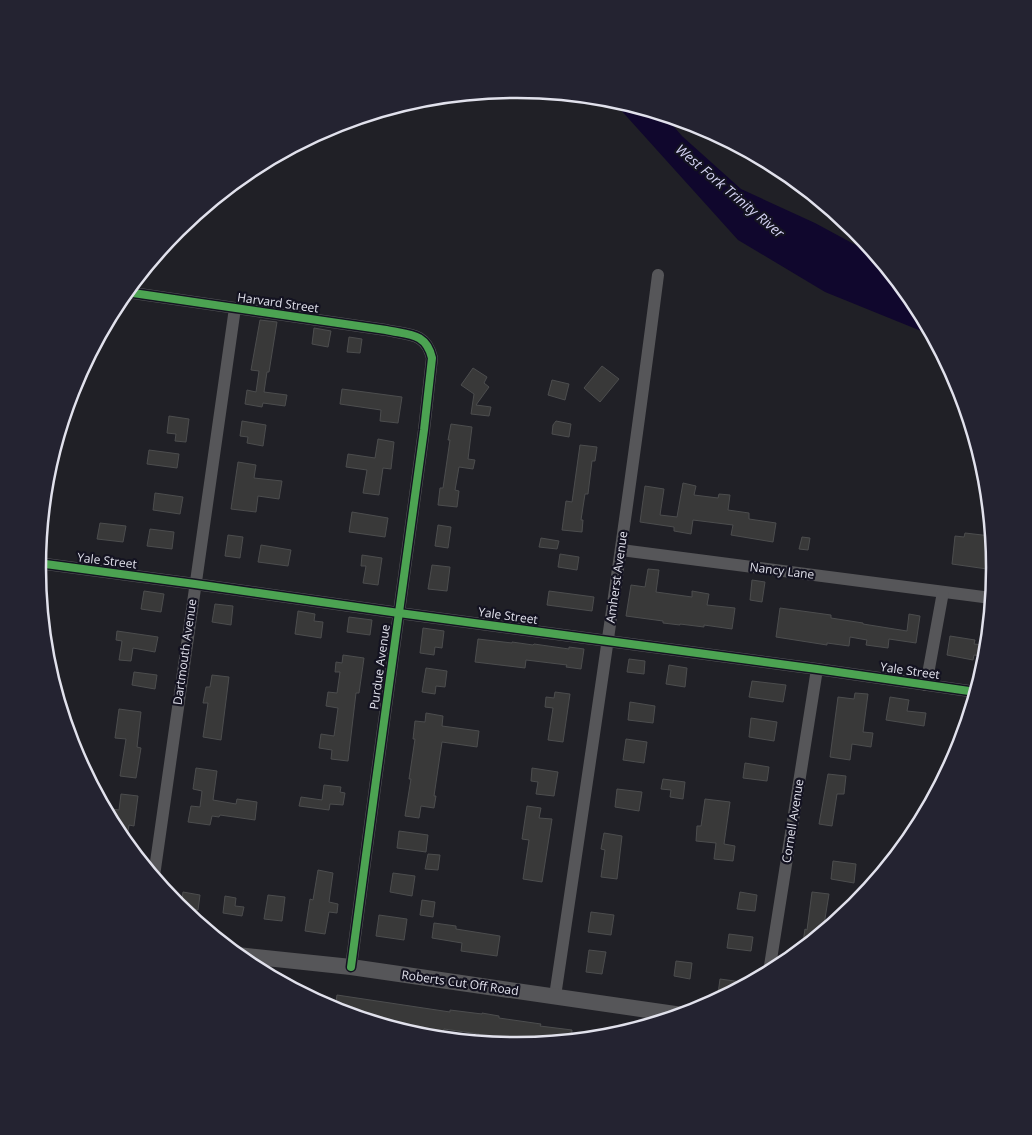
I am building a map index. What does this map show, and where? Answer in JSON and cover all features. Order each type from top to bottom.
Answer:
[{"type":"street","name":"Amherst Avenue","points":[[554,996],[608,641],[658,275]]},
{"type":"street","name":"Harvard Street","points":[[135,293],[386,330],[420,337],[425,342]]},
{"type":"street","name":"Dartmouth Avenue","points":[[155,868],[234,308]]},
{"type":"street","name":"Purdue Avenue","points":[[351,967],[424,430],[432,358],[430,348],[425,342]]},
{"type":"street","name":"Nancy Lane","points":[[621,550],[985,597]]},
{"type":"street","name":"Yale Street","points":[[46,565],[969,691]]},
{"type":"street","points":[[926,685],[943,592]]},
{"type":"street","name":"Cornell Avenue","points":[[771,962],[817,669]]},
{"type":"street","name":"Roberts Cut Off Road","points":[[253,957],[351,967],[665,1013]]},
{"type":"water","name":"West Fork Trinity River","points":[[621,110],[673,125],[682,136],[741,189],[815,223],[859,247],[889,282],[922,331],[825,292],[738,240]]},
{"type":"building","points":[[260,320],[277,322],[264,392],[287,395],[285,406],[263,403],[262,407],[245,404],[247,390],[256,392],[259,371],[251,370]]},
{"type":"building","points":[[314,328],[331,331],[328,347],[312,344]]},
{"type":"building","points":[[349,337],[362,339],[360,353],[347,352]]},
{"type":"building","points":[[602,366],[619,379],[600,402],[584,388]]},
{"type":"building","points":[[473,368],[487,377],[484,383],[489,387],[476,405],[491,407],[489,416],[471,414],[474,394],[461,385]]},
{"type":"building","points":[[552,380],[569,384],[565,400],[548,395]]},
{"type":"building","points":[[342,389],[402,397],[398,423],[380,421],[381,410],[340,404]]},
{"type":"building","points":[[169,416],[189,419],[186,442],[175,441],[176,434],[167,433]]},
{"type":"building","points":[[242,421],[266,425],[263,446],[247,443],[248,437],[240,436]]},
{"type":"building","points":[[556,421],[571,424],[569,437],[552,434],[553,425]]},
{"type":"building","points":[[451,424],[472,427],[468,459],[475,460],[473,469],[459,467],[455,490],[459,491],[457,507],[438,505],[440,488],[443,488]]},
{"type":"building","points":[[378,439],[394,442],[391,469],[383,468],[379,495],[363,493],[367,470],[346,467],[348,454],[375,458]]},
{"type":"building","points":[[580,445],[597,447],[595,461],[592,461],[588,494],[585,494],[581,520],[583,520],[582,532],[562,530],[566,501],[572,502]]},
{"type":"building","points":[[149,450],[179,454],[177,468],[147,464]]},
{"type":"building","points":[[238,462],[256,465],[254,478],[282,481],[279,499],[258,496],[256,512],[231,509]]},
{"type":"building","points":[[683,483],[696,486],[694,495],[718,498],[719,494],[730,495],[728,510],[749,513],[749,519],[776,523],[773,542],[731,535],[733,525],[693,520],[691,534],[674,531],[674,527],[640,522],[645,486],[664,489],[660,515],[677,517]]},
{"type":"building","points":[[155,493],[183,497],[180,514],[153,510]]},
{"type":"building","points":[[352,512],[388,518],[385,537],[349,532]]},
{"type":"building","points":[[100,523],[126,526],[123,542],[97,539]]},
{"type":"building","points":[[438,525],[451,527],[448,548],[435,546]]},
{"type":"building","points":[[150,529],[174,532],[172,549],[147,546]]},
{"type":"building","points":[[965,533],[985,535],[986,569],[952,564],[955,536],[964,537]]},
{"type":"building","points":[[228,535],[243,537],[240,558],[225,556]]},
{"type":"building","points":[[802,537],[810,538],[808,550],[799,549]]},
{"type":"building","points":[[541,538],[559,541],[557,549],[539,547]]},
{"type":"building","points":[[261,545],[291,550],[288,566],[258,562]]},
{"type":"building","points":[[560,554],[579,557],[577,570],[558,567]]},
{"type":"building","points":[[362,555],[382,558],[378,585],[363,583],[366,566],[361,566]]},
{"type":"building","points":[[432,565],[450,567],[447,591],[428,589]]},
{"type":"building","points":[[648,569],[659,570],[656,592],[692,597],[692,591],[709,594],[707,605],[735,608],[732,629],[704,625],[704,627],[663,623],[663,621],[626,616],[631,585],[645,587]]},
{"type":"building","points":[[752,580],[765,582],[762,602],[750,600]]},
{"type":"building","points":[[144,591],[164,594],[161,612],[141,609]]},
{"type":"building","points":[[549,591],[594,597],[592,611],[547,605]]},
{"type":"building","points":[[215,604],[233,606],[231,625],[212,622]]},
{"type":"building","points":[[780,608],[831,615],[831,618],[907,631],[909,614],[920,616],[916,643],[889,639],[888,648],[866,645],[867,640],[850,637],[849,646],[827,643],[827,645],[776,637]]},
{"type":"building","points":[[298,611],[315,614],[314,621],[323,622],[321,638],[295,634]]},
{"type":"building","points":[[349,617],[372,620],[370,635],[347,632]]},
{"type":"building","points":[[423,628],[444,631],[442,648],[435,647],[434,655],[420,653]]},
{"type":"building","points":[[117,631],[158,637],[155,652],[133,648],[131,661],[119,660],[122,641],[116,640]]},
{"type":"building","points":[[950,636],[975,640],[974,644],[979,645],[978,655],[974,655],[973,660],[947,655]]},
{"type":"building","points":[[478,639],[584,649],[581,669],[566,667],[567,665],[526,660],[525,668],[475,662]]},
{"type":"building","points":[[343,655],[364,658],[359,693],[356,693],[348,761],[331,759],[332,750],[319,748],[321,734],[334,736],[338,708],[326,706],[328,692],[337,693],[340,672],[335,672],[336,662],[342,663]]},
{"type":"building","points":[[629,659],[645,661],[644,674],[627,672]]},
{"type":"building","points":[[669,665],[687,668],[685,687],[666,684]]},
{"type":"building","points":[[426,668],[447,671],[445,687],[436,686],[435,694],[422,692]]},
{"type":"building","points":[[134,672],[157,675],[155,689],[132,685]]},
{"type":"building","points":[[212,675],[229,677],[221,740],[203,737],[208,703],[203,703],[206,687],[210,687]]},
{"type":"building","points":[[752,681],[786,685],[783,702],[749,697]]},
{"type":"building","points":[[555,692],[570,694],[563,742],[548,740],[553,708],[545,707],[546,697],[554,698]]},
{"type":"building","points":[[855,693],[868,694],[863,732],[873,733],[871,747],[852,744],[850,760],[830,757],[838,697],[854,699]]},
{"type":"building","points":[[890,697],[909,700],[907,711],[926,713],[924,726],[886,720]]},
{"type":"building","points":[[630,702],[655,706],[653,723],[628,720]]},
{"type":"building","points":[[119,709],[141,712],[137,747],[141,748],[136,778],[120,776],[126,739],[115,738]]},
{"type":"building","points":[[426,713],[443,716],[442,726],[479,731],[477,747],[442,742],[434,808],[421,806],[419,818],[405,816],[411,779],[409,779],[415,739],[413,739],[415,721],[425,722]]},
{"type":"building","points":[[751,718],[777,722],[774,741],[749,737]]},
{"type":"building","points":[[626,739],[647,742],[644,763],[623,760]]},
{"type":"building","points":[[745,763],[769,767],[767,781],[743,778]]},
{"type":"building","points":[[196,768],[217,771],[213,800],[236,804],[237,799],[257,802],[255,820],[220,815],[219,817],[212,816],[210,825],[188,822],[191,806],[200,807],[202,791],[193,789]]},
{"type":"building","points":[[532,768],[558,772],[554,796],[536,794],[538,782],[531,781]]},
{"type":"building","points":[[828,774],[846,776],[844,794],[837,794],[832,826],[819,824]]},
{"type":"building","points":[[663,779],[685,782],[683,799],[670,797],[671,790],[661,789]]},
{"type":"building","points":[[324,785],[341,787],[340,792],[345,793],[343,805],[330,804],[329,810],[299,806],[301,797],[322,800]]},
{"type":"building","points":[[617,789],[642,792],[639,811],[615,807]]},
{"type":"building","points":[[121,794],[138,796],[134,826],[129,825],[128,832],[113,809],[119,810]]},
{"type":"building","points":[[705,799],[730,802],[724,844],[735,846],[733,861],[714,859],[716,843],[696,841],[697,826],[701,826]]},
{"type":"building","points":[[527,806],[541,808],[539,818],[552,819],[542,882],[523,879],[529,840],[522,839]]},
{"type":"building","points":[[399,831],[428,835],[426,852],[397,848]]},
{"type":"building","points":[[604,833],[622,836],[617,879],[601,877],[605,850],[601,849]]},
{"type":"building","points":[[428,854],[440,855],[438,870],[425,869]]},
{"type":"building","points":[[833,861],[856,864],[854,883],[831,879]]},
{"type":"building","points":[[318,870],[333,873],[329,902],[338,904],[337,913],[329,912],[325,934],[305,931],[310,899],[313,900]]},
{"type":"building","points":[[393,873],[415,876],[412,896],[390,892]]},
{"type":"building","points":[[183,892],[200,895],[198,910],[194,909],[182,898]]},
{"type":"building","points":[[740,892],[757,895],[755,911],[737,909]]},
{"type":"building","points":[[812,892],[829,894],[824,922],[804,939],[805,929],[807,930]]},
{"type":"building","points":[[268,895],[285,897],[282,921],[264,919]]},
{"type":"building","points":[[225,896],[236,898],[235,906],[244,907],[242,916],[223,913]]},
{"type":"building","points":[[422,900],[435,902],[433,917],[420,915]]},
{"type":"building","points":[[591,912],[614,915],[611,935],[588,932]]},
{"type":"building","points":[[379,915],[407,919],[404,940],[376,936]]},
{"type":"building","points":[[434,923],[456,926],[456,929],[500,936],[497,956],[461,951],[462,943],[432,938]]},
{"type":"building","points":[[729,934],[753,937],[751,951],[727,948]]},
{"type":"building","points":[[589,950],[606,952],[602,974],[586,972]]},
{"type":"building","points":[[676,961],[692,963],[690,979],[674,976]]},
{"type":"building","points":[[720,979],[738,981],[724,989],[718,991]]},
{"type":"building","points":[[337,995],[450,1012],[450,1010],[482,1013],[499,1016],[499,1018],[541,1024],[540,1026],[572,1030],[572,1034],[516,1037],[479,1035],[444,1029],[443,1031],[394,1021],[336,1001]]},
{"type":"cycle path","points":[[135,293],[402,333],[421,339],[432,358],[424,430],[351,967]]},
{"type":"cycle path","points":[[46,564],[969,691]]}]
